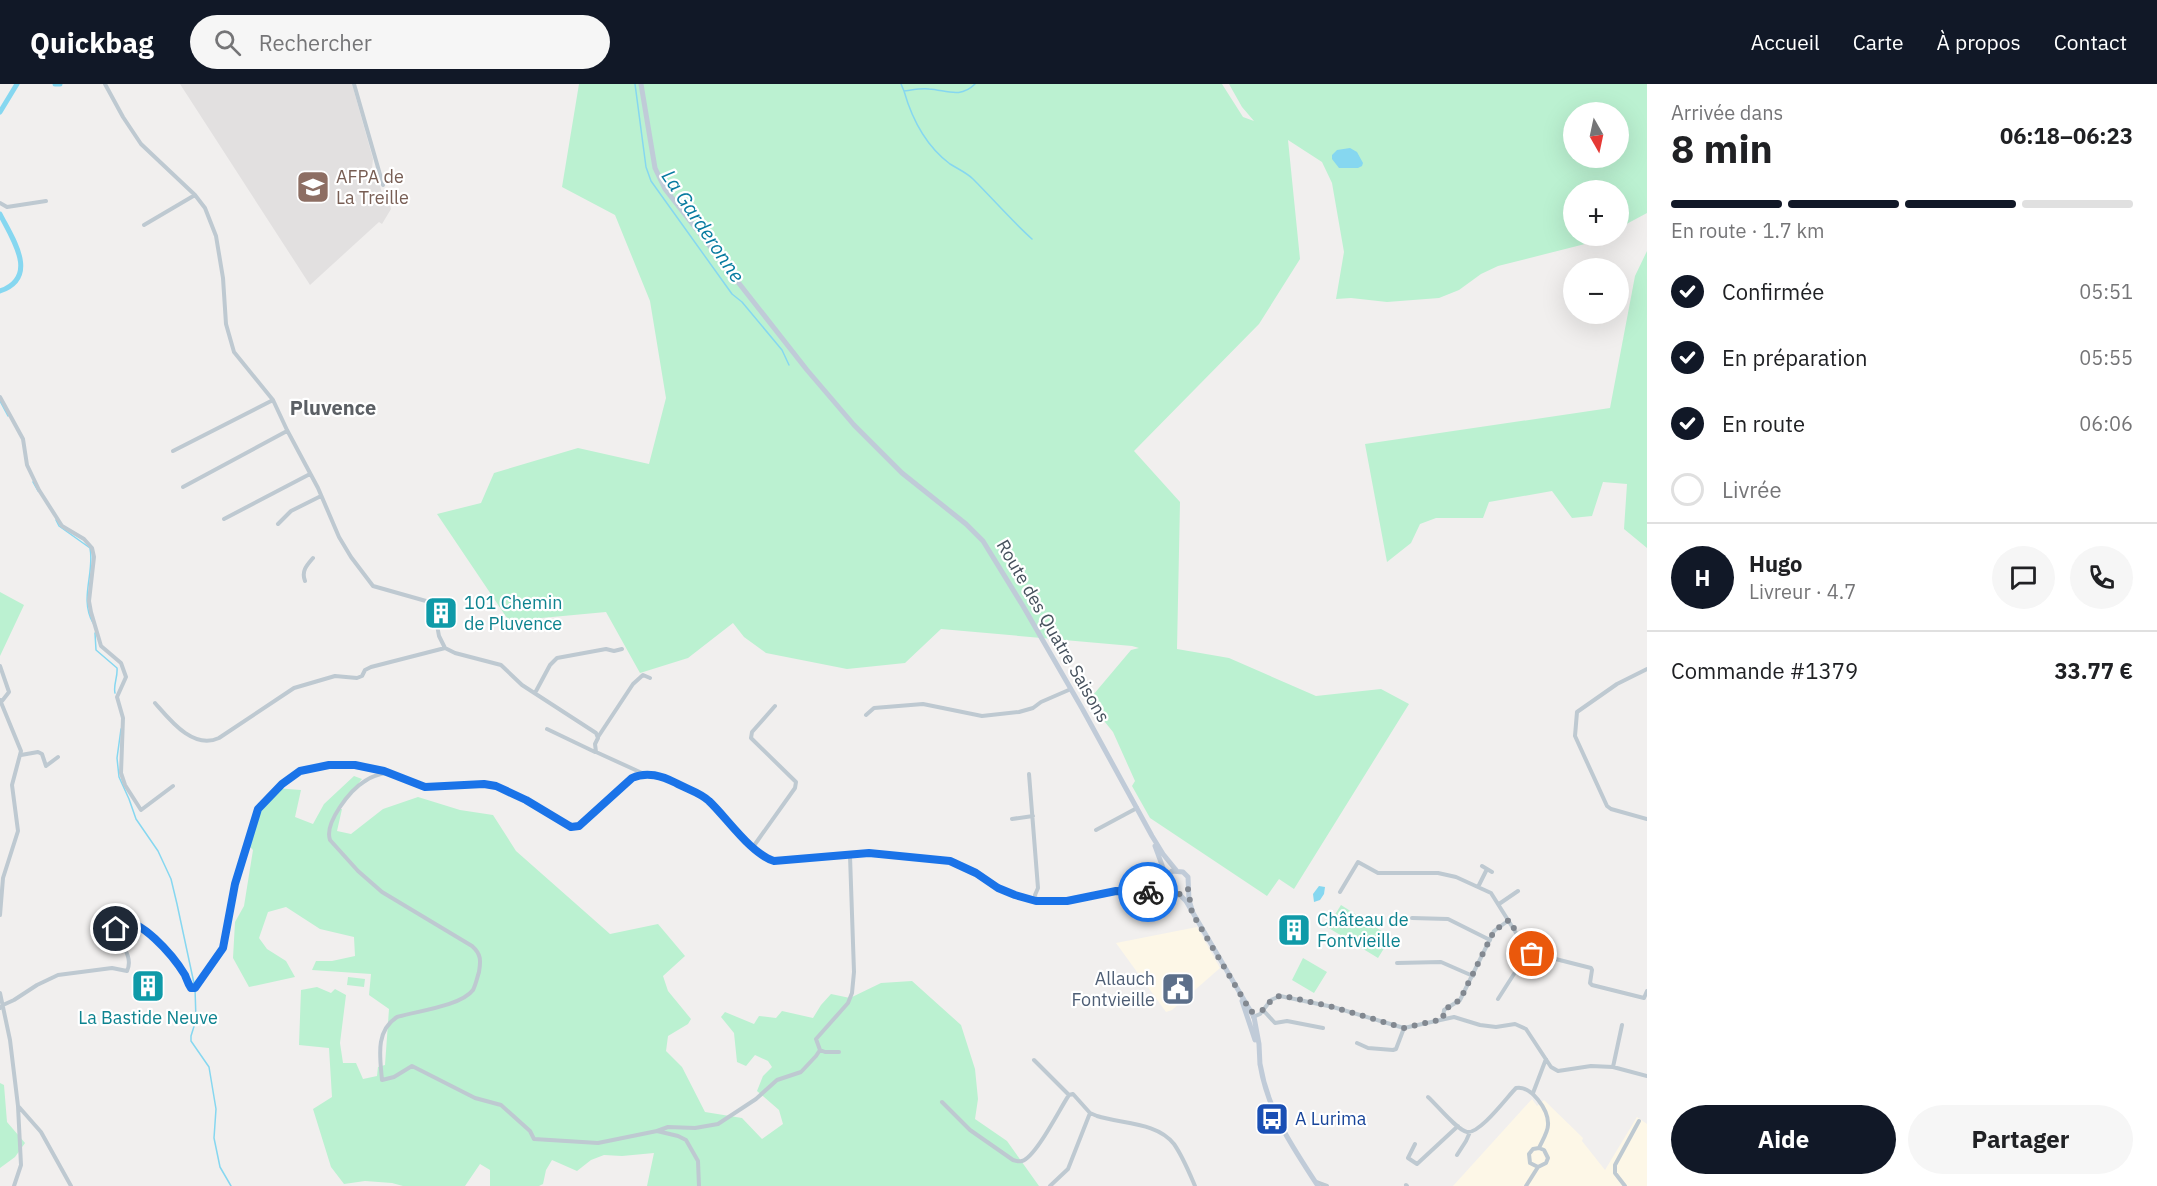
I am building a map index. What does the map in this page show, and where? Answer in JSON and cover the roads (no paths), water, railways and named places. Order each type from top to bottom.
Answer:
[{"type":"main road","name":"Route des Quatre Saisons","points":[[641,84],[655,168],[664,189],[799,360],[877,450],[966,524],[983,541],[1071,689],[1152,836],[1176,870],[1188,877],[1192,913]]},
{"type":"main road","name":"Route des Quatre Saisons","points":[[1152,836],[1169,892]]},
{"type":"main road","points":[[1166,879],[1176,870]]},
{"type":"main road","points":[[1169,892],[1180,895],[1188,889]]},
{"type":"main road","name":"Route des Quatre Saisons","points":[[1180,895],[1242,998],[1250,1015],[1263,1083],[1272,1110],[1316,1184]]},
{"type":"street","points":[[105,84],[141,144],[195,195],[205,208],[216,236],[223,278],[226,324],[234,352],[273,400],[339,537],[370,583],[433,603],[439,636],[445,648],[455,653],[501,665],[534,693],[596,733],[598,738]]},
{"type":"street","points":[[354,84],[382,185]]},
{"type":"street","points":[[144,225],[195,195]]},
{"type":"street","points":[[0,203],[7,207],[46,201]]},
{"type":"street","points":[[0,397],[22,439],[27,465],[39,490],[62,526],[84,539],[92,548],[94,557],[89,601],[91,612],[101,646],[121,663],[126,677],[117,697],[123,718],[121,762],[125,785],[141,810],[173,786]]},
{"type":"street","points":[[173,451],[273,400]]},
{"type":"street","points":[[183,487],[287,431]]},
{"type":"street","points":[[224,519],[310,474]]},
{"type":"street","points":[[278,524],[291,511],[321,496]]},
{"type":"street","points":[[304,581],[304,569],[313,558]]},
{"type":"street","points":[[155,703],[174,724],[201,741],[210,742],[294,688],[335,676],[357,678],[371,667],[445,648]]},
{"type":"street","points":[[534,693],[550,665],[557,658],[606,648],[614,651],[622,650]]},
{"type":"street","points":[[0,666],[9,688],[8,694],[1,700],[21,755]]},
{"type":"street","points":[[1647,669],[1617,684],[1580,708],[1576,716],[1575,732],[1607,806],[1647,819]]},
{"type":"street","points":[[596,752],[595,744],[598,738],[633,684],[643,675],[650,678]]},
{"type":"street","points":[[867,715],[874,708],[923,704],[982,716],[1019,712],[1033,708],[1071,689]]},
{"type":"street","points":[[753,847],[795,788],[796,782],[751,738],[752,732],[775,706]]},
{"type":"street","points":[[547,729],[642,773],[665,778],[707,799],[753,847],[765,858],[774,861],[875,853],[950,861],[976,873],[998,888],[1036,901],[1067,901],[1116,891],[1169,892]]},
{"type":"street","points":[[0,915],[3,878],[18,831],[12,785],[18,760],[21,755],[38,752],[42,754],[46,766],[58,757]]},
{"type":"street","points":[[2,1006],[58,975],[112,968],[129,970],[129,958],[116,929],[116,922],[120,920],[137,925],[152,935],[183,973],[189,986],[195,988],[223,948],[235,884],[253,824],[263,803],[282,784],[300,771],[329,765],[355,765],[390,773],[425,787],[484,784],[496,786],[526,800],[571,827],[579,826],[632,778],[642,773]]},
{"type":"street","points":[[390,773],[373,776],[355,789],[335,815],[328,834],[330,840],[358,871],[382,892],[472,946],[478,952],[481,961],[474,986],[462,998],[390,1021],[382,1036],[380,1048],[382,1080],[394,1077],[412,1066],[475,1098],[501,1105],[530,1131],[534,1139],[598,1143],[668,1127],[695,1128],[718,1124],[756,1099],[777,1080],[801,1072],[820,1050]]},
{"type":"street","points":[[1029,774],[1038,888],[1035,895],[1036,901]]},
{"type":"street","points":[[1096,830],[1138,808]]},
{"type":"street","points":[[1012,819],[1033,816]]},
{"type":"street","points":[[820,1050],[816,1039],[848,1003],[852,993],[854,972],[850,856]]},
{"type":"street","points":[[1340,892],[1358,862],[1378,873],[1438,873],[1456,877],[1491,893],[1528,952],[1591,968],[1593,970],[1590,982],[1592,985],[1644,998],[1647,991]]},
{"type":"street","points":[[1482,866],[1492,872]]},
{"type":"street","points":[[1478,887],[1487,869]]},
{"type":"street","points":[[1157,891],[1166,879]]},
{"type":"street","points":[[1499,904],[1518,891]]},
{"type":"street","points":[[1412,918],[1448,919],[1490,940]]},
{"type":"street","points":[[1443,1019],[1444,1010],[1460,1000],[1498,927],[1509,920]]},
{"type":"street","points":[[1498,999],[1528,952]]},
{"type":"street","points":[[1397,963],[1441,962],[1473,976]]},
{"type":"street","points":[[0,993],[18,1106],[21,1166],[14,1186]]},
{"type":"street","points":[[1250,1015],[1263,1010],[1271,1000],[1284,996],[1333,1007],[1404,1028],[1454,1017],[1496,1027],[1515,1024],[1527,1029],[1551,1067],[1558,1071],[1591,1066],[1612,1067],[1647,1076]]},
{"type":"street","points":[[1263,1010],[1275,1023],[1287,1021],[1323,1028]]},
{"type":"street","points":[[1612,1067],[1622,1025]]},
{"type":"street","points":[[1357,1043],[1368,1048],[1393,1050],[1396,1049],[1404,1028]]},
{"type":"street","points":[[820,1050],[839,1052]]},
{"type":"street","points":[[1533,1093],[1546,1059]]},
{"type":"street","points":[[1034,1060],[1069,1095],[1073,1094],[1090,1113],[1109,1120],[1158,1131],[1178,1150],[1195,1186]]},
{"type":"street","points":[[1456,1155],[1470,1132],[1489,1118],[1516,1088],[1522,1087],[1533,1093],[1548,1120],[1547,1129],[1539,1148]]},
{"type":"street","points":[[942,1102],[970,1130],[1013,1160],[1020,1162],[1038,1145],[1069,1095]]},
{"type":"street","points":[[1428,1096],[1458,1126],[1470,1132]]},
{"type":"street","points":[[18,1106],[41,1132],[71,1186]]},
{"type":"street","points":[[1050,1186],[1068,1168],[1090,1113]]},
{"type":"street","points":[[1625,1186],[1615,1173],[1615,1165],[1639,1121]]},
{"type":"street","points":[[1415,1144],[1408,1158],[1417,1164],[1458,1126]]},
{"type":"street","points":[[657,1131],[686,1140],[698,1161],[699,1186]]},
{"type":"street","points":[[1526,1186],[1538,1167],[1546,1163],[1548,1158],[1546,1152],[1539,1148],[1533,1149],[1528,1157],[1530,1163],[1538,1167]]},
{"type":"street","points":[[1316,1184],[1327,1186]]},
{"type":"water","points":[[1350,148],[1357,152],[1363,163],[1362,166],[1339,168],[1332,159],[1332,155],[1337,150]]},
{"type":"water","points":[[1319,886],[1325,887],[1324,894],[1320,900],[1314,902],[1313,894]]},
{"type":"waterway","points":[[0,112],[17,84]]},
{"type":"waterway","points":[[55,84],[60,84]]},
{"type":"waterway","name":"La Garderonne","points":[[635,84],[646,167],[651,181],[732,294],[742,302],[782,350],[789,365]]},
{"type":"waterway","points":[[901,84],[904,91],[926,89],[953,92],[964,91],[975,84]]},
{"type":"waterway","points":[[904,91],[916,122],[934,149],[950,164],[973,179],[1032,239]]},
{"type":"waterway","points":[[0,214],[16,245],[21,267],[19,276],[12,285],[0,291]]},
{"type":"waterway","points":[[0,401],[8,416]]},
{"type":"waterway","points":[[33,482],[38,491]]},
{"type":"waterway","points":[[56,520],[59,526],[90,548],[91,567],[87,604],[93,623]]},
{"type":"waterway","points":[[95,633],[96,650],[117,668],[115,693]]},
{"type":"waterway","points":[[121,729],[117,758],[119,777],[136,819],[158,851],[171,879],[195,988],[196,1020],[191,1041],[209,1067],[216,1109],[214,1138],[220,1167],[231,1186]]},
{"type":"place","name":"AFPA de La Treille","points":[[313,187]]},
{"type":"place","name":"101 Chemin de Pluvence","points":[[441,613]]},
{"type":"place","name":"Château de Fontvieille","points":[[1294,930]]},
{"type":"place","name":"La Bastide Neuve","points":[[148,986]]},
{"type":"place","name":"Allauch Fontvieille","points":[[1178,989]]},
{"type":"place","name":"A Lurima","points":[[1272,1119]]},
{"type":"district","name":"Pluvence","points":[[333,408]]}]
